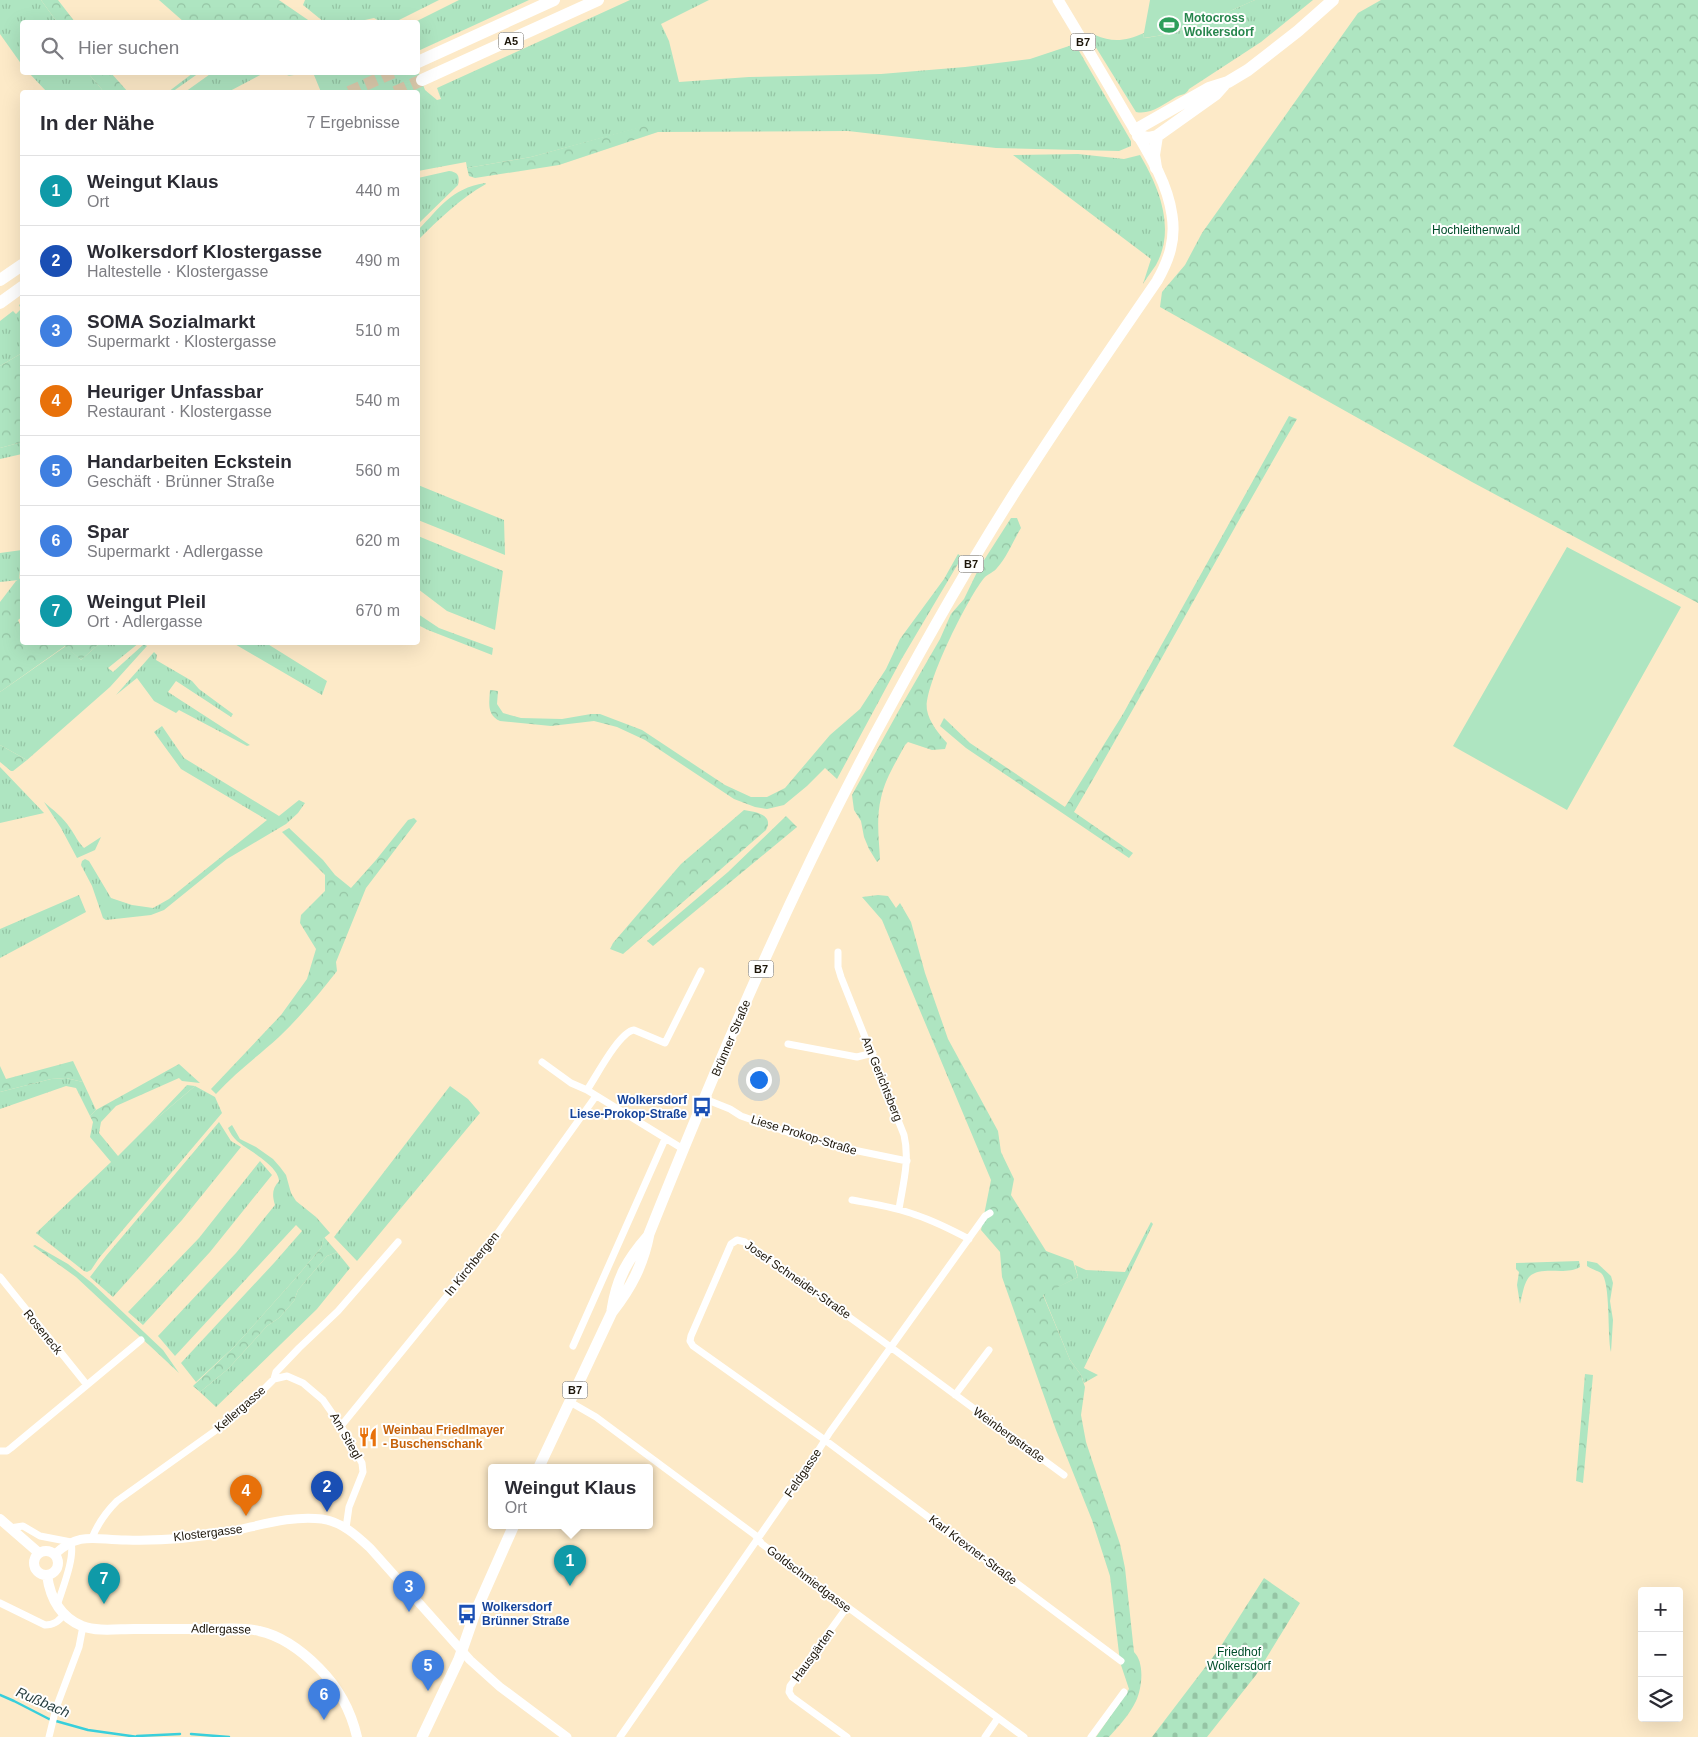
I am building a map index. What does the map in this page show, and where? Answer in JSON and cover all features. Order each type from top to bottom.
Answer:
[{"type":"highway","name":"A5","points":[[420,61],[554,0]]},
{"type":"highway","name":"A5","points":[[422,80],[598,0]]},
{"type":"highway","points":[[1228,82],[1216,94],[1156,136],[1148,138],[1136,133],[1209,88],[1228,82],[1248,70],[1333,0]]},
{"type":"highway","points":[[1156,136],[1154,154],[1156,168]]},
{"type":"highway","points":[[0,280],[20,266]]},
{"type":"highway","points":[[0,303],[20,288]]},
{"type":"main road","name":"B7","points":[[1058,0],[1156,168]]},
{"type":"main road","name":"Brünner Straße","points":[[540,1464],[612,1312],[638,1274],[649,1234],[683,1149],[780,926],[844,792],[918,655],[981,548],[1031,468],[1164,268],[1170,252],[1173,222],[1167,194],[1156,168]]},
{"type":"main road","points":[[0,1519],[39,1553]]},
{"type":"main road","points":[[422,1737],[454,1670],[475,1613],[512,1529]]},
{"type":"main road","points":[[49,1551],[55,1554],[58,1560],[58,1567],[54,1573],[41,1574],[35,1567],[34,1561],[39,1553],[49,1551]]},
{"type":"main road","points":[[47,1575],[50,1592],[61,1610]]},
{"type":"main road","name":"Adlergasse","points":[[61,1610],[83,1626],[101,1629],[245,1629],[269,1634],[296,1648],[330,1679],[345,1703],[353,1721],[357,1737]]},
{"type":"street","name":"Am Gerichtsberg","points":[[838,952],[838,967],[841,976],[904,1134],[908,1152],[899,1209]]},
{"type":"street","points":[[587,1090],[616,1046],[630,1031],[634,1030],[665,1043],[701,971]]},
{"type":"street","points":[[788,1044],[857,1057],[872,1053]]},
{"type":"street","points":[[542,1062],[571,1083],[587,1090],[683,1149]]},
{"type":"street","name":"In Kirchbergen","points":[[341,1426],[495,1237],[596,1096]]},
{"type":"street","name":"Liese Prokop-Straße","points":[[705,1099],[730,1109],[741,1116],[793,1134],[839,1147],[907,1161]]},
{"type":"street","points":[[572,1346],[665,1139]]},
{"type":"street","points":[[852,1200],[899,1209],[943,1226],[969,1239]]},
{"type":"street","name":"Feldgasse","points":[[620,1737],[825,1440],[985,1216],[990,1213]]},
{"type":"street","name":"Josef Schneider-Straße","points":[[825,1440],[693,1346],[690,1341],[731,1244],[737,1240],[745,1242],[891,1348]]},
{"type":"street","name":"Kellergasse","points":[[92,1538],[97,1525],[105,1513],[117,1501],[226,1423],[274,1379],[276,1372],[338,1311],[398,1242]]},
{"type":"street","name":"Roseneck","points":[[0,1277],[87,1385]]},
{"type":"street","points":[[0,1451],[7,1451],[11,1448],[141,1340]]},
{"type":"street","name":"Weinbergstraße","points":[[891,1348],[1064,1475]]},
{"type":"street","points":[[955,1395],[988,1350]]},
{"type":"street","name":"Am Stiegl","points":[[274,1379],[286,1376],[302,1383],[322,1400],[341,1426],[362,1463],[363,1469],[349,1507],[346,1528]]},
{"type":"street","name":"Goldschmiedgasse","points":[[570,1402],[596,1417],[758,1538],[762,1544],[1024,1737]]},
{"type":"street","name":"Karl Krexner-Straße","points":[[825,1440],[1121,1661]]},
{"type":"street","name":"Klostergasse","points":[[55,1554],[72,1542],[82,1538],[126,1540],[213,1535],[303,1518],[331,1521],[346,1528],[370,1548],[470,1660],[500,1687],[566,1737]]},
{"type":"street","points":[[0,1603],[45,1625],[52,1625],[58,1622],[73,1548],[72,1542],[40,1536],[23,1526],[10,1528]]},
{"type":"street","name":"Hausgärten","points":[[847,1607],[790,1686],[789,1692],[792,1697],[847,1737]]},
{"type":"street","points":[[50,1733],[79,1647],[83,1626]]},
{"type":"street","points":[[1091,1737],[1124,1692]]},
{"type":"street","points":[[985,1737],[998,1718]]},
{"type":"green space","points":[[0,0],[41,0],[56,20],[20,20],[20,62],[0,34]]},
{"type":"green space","points":[[41,0],[58,0],[73,20],[56,20]]},
{"type":"green space","points":[[159,0],[279,0],[308,20],[182,20]]},
{"type":"green space","points":[[305,0],[439,0],[399,20],[378,20],[374,18],[365,20],[322,20],[303,5]]},
{"type":"green space","points":[[459,0],[529,0],[420,50],[419,20]]},
{"type":"green space","points":[[630,0],[709,0],[661,24],[669,41],[679,82],[749,77],[881,74],[965,67],[1030,59],[1075,44],[1131,141],[1131,146],[1119,151],[996,148],[848,131],[658,132],[657,123],[531,157],[467,168],[466,162],[420,171],[420,90],[320,90],[314,75],[419,75],[425,90],[437,100],[441,99],[437,88]]},
{"type":"green space","name":"Motocross Wolkersdorf","points":[[1150,0],[1255,0],[1186,28],[1143,38]]},
{"type":"green space","points":[[1255,0],[1313,0],[1261,42],[1185,93],[1147,112],[1136,112],[1092,41],[1092,37],[1095,35],[1120,40],[1144,33],[1143,38],[1171,33],[1200,24]]},
{"type":"green space","name":"Hochleithenwald","points":[[1381,0],[1698,0],[1698,603],[1472,482],[1160,307],[1162,292],[1185,265],[1202,233],[1358,13]]},
{"type":"green space","points":[[31,75],[90,75],[102,90],[45,90]]},
{"type":"green space","points":[[90,75],[113,75],[126,90],[102,90]]},
{"type":"green space","points":[[190,75],[196,75],[175,90],[171,90]]},
{"type":"green space","points":[[209,75],[260,75],[232,90],[188,90]]},
{"type":"green space","points":[[658,122],[658,132],[559,165],[475,178],[469,176],[467,168],[531,157]]},
{"type":"green space","points":[[1078,154],[1124,159],[1140,155],[1147,167],[1163,208],[1165,237],[1156,265],[1143,284],[1151,259],[1013,155]]},
{"type":"green space","points":[[449,171],[458,175],[459,179],[458,185],[420,222],[420,178]]},
{"type":"green space","points":[[486,184],[450,210],[420,238],[420,228],[447,200],[454,194],[473,186]]},
{"type":"green space","points":[[20,310],[20,354],[0,366],[0,321],[13,311],[16,314]]},
{"type":"green space","points":[[20,354],[20,443],[0,448],[0,366]]},
{"type":"green space","points":[[1289,416],[1297,419],[1074,812],[1133,853],[1129,858],[966,748],[940,726],[944,718],[970,743],[1065,807],[1123,714]]},
{"type":"green space","points":[[20,443],[20,454],[0,459],[0,448]]},
{"type":"green space","points":[[420,486],[504,520],[505,555],[420,521]]},
{"type":"green space","points":[[1011,518],[1017,518],[1021,528],[1001,564],[985,577],[969,602],[939,663],[932,682],[927,710],[932,723],[947,743],[945,749],[932,750],[908,742],[905,745],[888,777],[879,806],[880,859],[877,862],[864,837],[861,821],[854,810],[852,795],[940,639],[951,614],[964,599],[979,568]]},
{"type":"green space","points":[[420,537],[503,571],[495,630],[447,611],[420,591]]},
{"type":"green space","points":[[1567,547],[1681,607],[1567,810],[1453,746]]},
{"type":"green space","points":[[20,550],[19,580],[0,582],[0,553]]},
{"type":"green space","points":[[958,554],[962,557],[901,660],[837,779],[825,768],[784,805],[767,809],[755,807],[734,799],[645,740],[617,727],[594,721],[551,726],[500,721],[491,712],[489,704],[490,690],[498,691],[497,704],[503,713],[521,718],[562,719],[600,714],[642,730],[725,785],[751,797],[767,797],[785,788],[830,735],[860,709],[886,669],[900,639],[944,579]]},
{"type":"green space","points":[[20,578],[20,618],[18,620],[20,624],[20,645],[98,645],[81,660],[65,646],[0,692],[0,602]]},
{"type":"green space","points":[[420,615],[439,628],[493,648],[492,655],[420,626]]},
{"type":"green space","points":[[98,645],[137,645],[108,668],[113,672],[143,645],[147,646],[110,687],[27,760],[0,745],[0,692],[66,646],[81,660]]},
{"type":"green space","points":[[236,645],[269,645],[327,681],[322,695]]},
{"type":"green space","points":[[154,652],[157,655],[156,660],[192,681],[199,689],[233,714],[231,717],[176,681],[168,692],[250,745],[247,746],[179,710],[176,713],[154,701],[137,678],[116,695]]},
{"type":"green space","points":[[162,726],[184,758],[279,816],[299,800],[305,803],[298,813],[286,824],[227,859],[164,910],[151,915],[106,920],[103,918],[92,886],[81,865],[85,859],[89,861],[111,898],[132,905],[153,908],[169,899],[267,820],[181,769],[154,732]]},
{"type":"green space","points":[[0,745],[27,760],[11,771],[0,762]]},
{"type":"green space","points":[[0,767],[44,813],[0,823]]},
{"type":"green space","points":[[44,802],[64,820],[84,848],[101,837],[95,850],[77,858]]},
{"type":"green space","points":[[744,810],[763,815],[768,821],[766,830],[623,954],[610,949],[613,943],[681,864]]},
{"type":"green space","points":[[786,816],[797,827],[653,946],[647,941],[728,872]]},
{"type":"green space","points":[[414,818],[417,821],[366,888],[336,962],[337,971],[287,1029],[216,1094],[211,1089],[281,1015],[307,979],[316,949],[300,923],[301,915],[325,891],[325,875],[282,832],[289,828],[323,860],[335,875],[351,888],[408,820]]},
{"type":"green space","points":[[79,895],[86,912],[0,958],[0,929]]},
{"type":"green space","points":[[888,896],[896,908],[900,903],[911,922],[925,973],[948,1039],[998,1131],[1001,1152],[1014,1179],[1011,1195],[1046,1251],[1073,1261],[1078,1277],[1043,1295],[1070,1360],[1081,1375],[1085,1387],[1081,1415],[1086,1442],[1120,1544],[1125,1568],[1134,1652],[1140,1662],[1141,1669],[1141,1683],[1136,1701],[1109,1737],[1096,1737],[1129,1689],[1120,1662],[1110,1576],[1092,1520],[1056,1430],[1002,1277],[1000,1252],[981,1230],[991,1180],[882,920],[862,897]]},
{"type":"green space","points":[[73,1061],[83,1082],[66,1078],[51,1079],[0,1092],[0,1066],[6,1079]]},
{"type":"green space","points":[[179,1064],[200,1083],[182,1081],[179,1078],[116,1106],[101,1122],[93,1122],[90,1116],[96,1110]]},
{"type":"green space","points":[[66,1078],[83,1082],[96,1110],[90,1116],[76,1088],[66,1086],[0,1109],[0,1092],[51,1079]]},
{"type":"green space","points":[[187,1085],[195,1086],[149,1125]]},
{"type":"green space","points":[[195,1086],[215,1097],[222,1113],[99,1258],[91,1270],[84,1271],[36,1233],[111,1162],[90,1137],[93,1122],[101,1122],[99,1133],[118,1156],[149,1125]]},
{"type":"green space","points":[[450,1086],[468,1099],[480,1113],[357,1261],[334,1237]]},
{"type":"green space","points":[[219,1122],[231,1141],[241,1147],[182,1220],[113,1297],[90,1277]]},
{"type":"green space","points":[[232,1125],[240,1139],[273,1159],[286,1175],[291,1193],[296,1201],[316,1217],[330,1233],[324,1238],[321,1248],[234,1347],[196,1382],[181,1363],[302,1231],[296,1225],[175,1356],[158,1336],[236,1253],[275,1205],[273,1192],[279,1181],[278,1175],[269,1164],[236,1139],[228,1128]]},
{"type":"green space","points":[[260,1161],[272,1175],[210,1252],[143,1325],[128,1312],[199,1238]]},
{"type":"green space","points":[[1151,1222],[1153,1224],[1084,1368],[1098,1375],[1084,1383],[1081,1375],[1070,1360],[1043,1294],[1078,1277],[1075,1265],[1086,1270],[1125,1272]]},
{"type":"green space","points":[[324,1237],[337,1252],[327,1256],[298,1290],[294,1301],[279,1318],[267,1326],[228,1369],[200,1392],[193,1386],[234,1347],[294,1280],[321,1248]]},
{"type":"green space","points":[[35,1245],[68,1264],[92,1283],[163,1350],[179,1373],[76,1277],[33,1246]]},
{"type":"green space","points":[[337,1252],[350,1268],[317,1309],[216,1407],[200,1392],[228,1369],[267,1326],[279,1318],[294,1301],[298,1290],[327,1256]]},
{"type":"green space","points":[[1579,1261],[1580,1267],[1574,1270],[1534,1273],[1529,1277],[1524,1286],[1520,1304],[1517,1285],[1519,1272],[1516,1269],[1516,1263]]},
{"type":"green space","points":[[1587,1261],[1597,1263],[1611,1276],[1613,1283],[1610,1301],[1613,1320],[1611,1352],[1608,1298],[1604,1278],[1601,1273],[1587,1266]]},
{"type":"green space","points":[[1585,1374],[1593,1375],[1583,1483],[1576,1481]]},
{"type":"green space","name":"Friedhof Wolkersdorf","points":[[1264,1578],[1300,1603],[1256,1675],[1207,1737],[1152,1737],[1219,1649]]},
{"type":"waterway","name":"Rußbach","points":[[0,1695],[49,1719],[88,1730],[138,1737]]},
{"type":"waterway","points":[[137,1736],[180,1734]]},
{"type":"waterway","points":[[191,1734],[229,1737]]},
{"type":"tunnel","points":[[354,90],[387,75]]},
{"type":"tunnel","points":[[400,90],[422,80]]},
{"type":"place","name":"Motocross Wolkersdorf","points":[[1169,25]]},
{"type":"place","name":"Wolkersdorf Liese-Prokop-Straße","points":[[702,1107]]},
{"type":"place","name":"Weinbau Friedlmayer - Buschenschank","points":[[368,1437]]},
{"type":"place","name":"Wolkersdorf Klostergasse","points":[[327,1512]]},
{"type":"place","name":"Heuriger Unfassbar","points":[[246,1516]]},
{"type":"place","name":"Weingut Klaus","points":[[570,1586]]},
{"type":"place","name":"Weingut Pleil","points":[[104,1604]]},
{"type":"place","name":"SOMA Sozialmarkt","points":[[409,1612]]},
{"type":"place","name":"Wolkersdorf Brünner Straße","points":[[467,1614]]},
{"type":"place","name":"Handarbeiten Eckstein","points":[[428,1691]]},
{"type":"place","name":"Spar","points":[[324,1720]]}]
